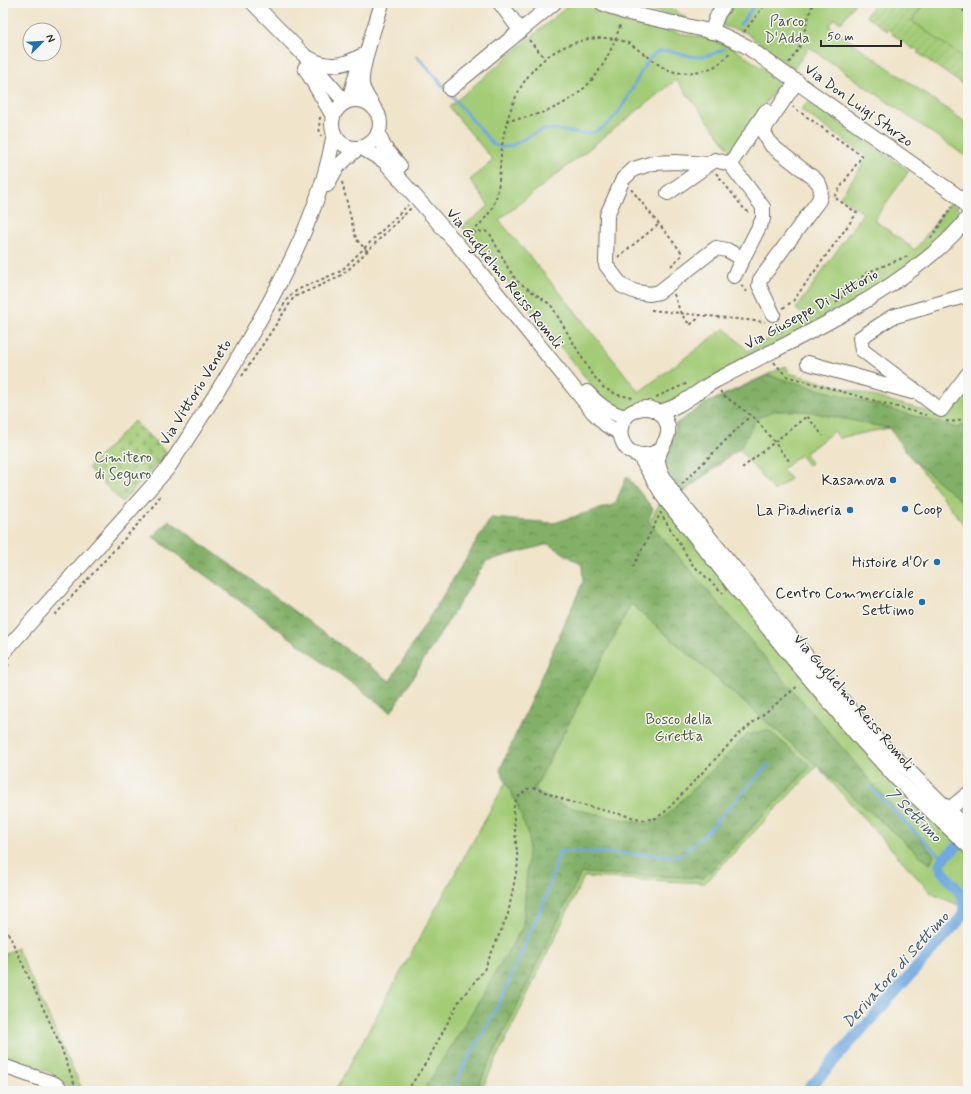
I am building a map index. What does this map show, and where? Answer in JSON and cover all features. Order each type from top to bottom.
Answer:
[{"type":"street","points":[[253,3],[282,35],[304,55],[347,101]]},
{"type":"street","points":[[308,221],[337,167],[360,148],[374,140],[378,133],[379,118],[362,85],[362,79],[370,42],[382,3]]},
{"type":"street","points":[[500,3],[520,30]]},
{"type":"street","points":[[450,89],[554,3]]},
{"type":"street","name":"Via Don Luigi Sturzo","points":[[602,3],[624,12],[711,32],[746,46],[963,198],[968,210]]},
{"type":"street","points":[[711,32],[718,14],[726,3]]},
{"type":"street","points":[[282,35],[320,91],[333,116]]},
{"type":"street","points":[[347,101],[361,56],[370,42]]},
{"type":"street","points":[[304,55],[318,63],[329,66],[346,64],[361,56]]},
{"type":"street","points":[[730,164],[790,76]]},
{"type":"street","points":[[772,320],[759,285],[760,280],[819,200],[821,192],[821,185],[772,146],[764,133],[790,76]]},
{"type":"street","points":[[308,221],[328,163],[334,133],[332,124],[333,116],[338,108],[347,101],[361,100],[373,106]]},
{"type":"street","points":[[334,133],[344,145],[360,148]]},
{"type":"street","name":"Via Guglielmo Reiss Romoli","points":[[378,133],[384,147],[464,240],[594,401],[614,414],[625,417]]},
{"type":"street","name":"Via Guglielmo Reiss Romoli","points":[[360,148],[384,161],[458,246],[593,412],[606,425],[620,433]]},
{"type":"street","points":[[668,193],[715,160],[730,164],[763,206],[763,219],[734,276]]},
{"type":"street","points":[[709,164],[676,162],[653,163],[634,169],[623,179],[607,215],[606,266],[622,286],[636,292],[650,294],[659,292],[668,277],[692,266],[716,248],[727,250],[743,259]]},
{"type":"street","points":[[968,210],[968,219]]},
{"type":"street","name":"Via Giuseppe Di Vittorio","points":[[658,412],[674,407],[714,381],[812,330],[904,276],[953,236],[968,219]]},
{"type":"street","name":"Via Vittorio Veneto","points":[[3,653],[168,468],[237,361],[288,269],[308,221]]},
{"type":"street","name":"Via Giuseppe Di Vittorio","points":[[668,427],[678,414],[702,398],[867,309],[909,283],[968,236]]},
{"type":"street","points":[[968,295],[892,317],[860,338],[862,350],[941,410],[968,374]]},
{"type":"street","points":[[808,363],[920,394]]},
{"type":"street","points":[[644,408],[658,412],[666,421],[668,427],[668,435],[662,448],[647,456],[639,455],[626,448],[620,433],[621,425],[625,417],[637,409],[644,408]]},
{"type":"street","name":"Via Guglielmo Reiss Romoli","points":[[662,448],[658,459],[666,498],[867,730],[968,830]]},
{"type":"street","name":"Via Guglielmo Reiss Romoli","points":[[639,455],[666,498],[783,647],[857,735],[897,779],[968,846]]},
{"type":"street","points":[[783,647],[810,671],[858,728],[862,731],[867,730]]},
{"type":"street","points":[[897,779],[917,789],[938,810],[943,812],[948,810],[968,794]]},
{"type":"street","points":[[3,1066],[55,1084],[63,1091]]},
{"type":"path","points":[[741,36],[766,3]]},
{"type":"path","points":[[790,76],[813,3]]},
{"type":"path","points":[[953,3],[968,14]]},
{"type":"path","points":[[506,121],[543,113],[565,104],[580,93],[593,80],[605,62],[616,40],[624,12]]},
{"type":"path","points":[[520,30],[545,58]]},
{"type":"path","points":[[640,398],[618,395],[604,388],[591,373],[551,305],[517,281],[508,268],[490,234],[485,231],[473,232],[494,205],[499,182],[502,141],[506,121],[517,96],[529,76],[545,58],[572,44],[597,37],[628,43],[656,64],[671,72],[686,74],[706,70],[719,64],[733,48]]},
{"type":"path","points":[[709,164],[746,210],[763,219]]},
{"type":"path","points":[[343,176],[342,181],[355,235],[367,251]]},
{"type":"path","points":[[623,179],[692,266]]},
{"type":"path","points":[[929,241],[963,198]]},
{"type":"path","points":[[288,298],[297,290],[341,271],[363,247],[412,202]]},
{"type":"path","points":[[606,266],[659,224]]},
{"type":"path","points":[[835,305],[859,278],[866,273],[916,252]]},
{"type":"path","points":[[683,254],[668,277],[681,314],[690,325],[700,317]]},
{"type":"path","points":[[734,276],[752,297]]},
{"type":"path","points":[[651,310],[700,317],[772,320],[782,331]]},
{"type":"path","points":[[773,361],[786,376],[929,416]]},
{"type":"path","points":[[654,398],[692,381]]},
{"type":"path","points":[[719,389],[723,395],[756,420],[790,462]]},
{"type":"path","points":[[944,420],[952,422],[963,419],[968,414]]},
{"type":"path","points":[[633,567],[660,514],[666,498],[750,416]]},
{"type":"path","points":[[742,468],[807,416],[823,436]]},
{"type":"path","points":[[660,514],[692,564],[728,597]]},
{"type":"path","points":[[407,1091],[429,1058],[459,1001],[484,970],[508,914],[518,863],[513,809],[517,798],[527,789],[535,788],[570,802],[644,820],[656,818],[665,812],[738,735],[780,699]]},
{"type":"path","points":[[3,922],[59,1042],[77,1091]]},
{"type":"green space","points":[[571,3],[587,3],[598,12],[621,22],[709,39],[733,48],[781,81],[732,152],[676,80],[499,220],[571,306],[639,392],[725,328],[748,351],[806,317],[796,309],[863,213],[840,197],[868,157],[801,110],[808,101],[909,171],[874,220],[915,250],[951,202],[960,210],[961,218],[954,227],[909,267],[830,316],[661,406],[624,410],[608,405],[462,227],[489,206],[470,180],[493,160],[449,107]]},
{"type":"green space","points":[[623,3],[666,3],[687,19]]},
{"type":"green space","name":"Parco D'Adda","points":[[732,3],[855,3],[841,23],[835,19],[829,26],[968,124],[968,158],[809,47],[794,69],[745,32],[723,26],[722,16]]},
{"type":"green space","points":[[876,3],[924,3],[912,21],[968,61],[968,86],[964,83],[963,85],[918,53],[919,51],[915,48],[913,49],[892,34],[893,33],[889,29],[887,31],[866,16]]},
{"type":"green space","points":[[924,3],[968,3],[968,61],[912,21]]},
{"type":"green space","points":[[786,366],[789,373],[945,416],[968,386],[968,530],[889,428],[843,437],[840,439],[834,431],[805,454],[811,463],[808,465],[800,455],[782,469],[790,479],[774,491],[739,449],[681,494],[665,451],[675,437],[676,424],[705,404]]},
{"type":"green space","points":[[768,375],[958,428],[968,422],[968,507],[911,458],[889,428],[805,411],[774,411],[756,419],[741,447],[681,494],[662,462],[672,439],[676,424],[705,404]]},
{"type":"green space","name":"Cimitero di Seguro","points":[[134,421],[167,453],[122,502],[88,468]]},
{"type":"green space","points":[[627,476],[653,509],[648,521],[934,855],[930,864],[631,604],[535,788],[555,802],[570,807],[603,816],[646,824],[664,818],[747,735],[768,730],[811,766],[704,878],[581,873],[476,1091],[423,1091],[523,926],[529,838],[516,802],[500,770],[583,582],[582,565],[549,544],[486,561],[391,712],[153,537],[169,520],[390,681],[491,518],[554,523],[615,504]]},
{"type":"green space","name":"Bosco della Giretta","points":[[660,503],[895,784],[968,853],[968,909],[932,894],[817,766],[705,883],[584,877],[481,1091],[335,1091]]},
{"type":"green space","points":[[17,948],[83,1091],[72,1091],[50,1072],[3,1057],[3,955]]},
{"type":"waterway","points":[[3,7],[8,3]]},
{"type":"waterway","points":[[740,25],[756,3]]},
{"type":"waterway","points":[[450,94],[493,144],[499,147],[516,144],[532,134],[545,130],[553,129],[585,134],[602,128],[611,121],[626,100],[644,66],[656,53],[666,51],[693,57],[701,57],[724,49]]},
{"type":"waterway","points":[[417,56],[446,89]]},
{"type":"waterway","points":[[450,1091],[498,1006],[545,899],[560,851],[680,856],[706,833],[769,764]]},
{"type":"waterway","name":"7 Settimo","points":[[870,787],[943,859]]},
{"type":"waterway","name":"Derivatore di Settimo","points":[[807,1091],[962,917],[964,907],[963,899],[943,871],[940,864],[943,859],[961,843]]},
{"type":"place","name":"Kasanova","points":[[893,480]]},
{"type":"place","name":"Coop","points":[[905,509]]},
{"type":"place","name":"La Piadineria","points":[[850,510]]},
{"type":"place","name":"Histoire d'Or","points":[[937,562]]},
{"type":"place","name":"Centro Commerciale Settimo","points":[[922,602]]}]
